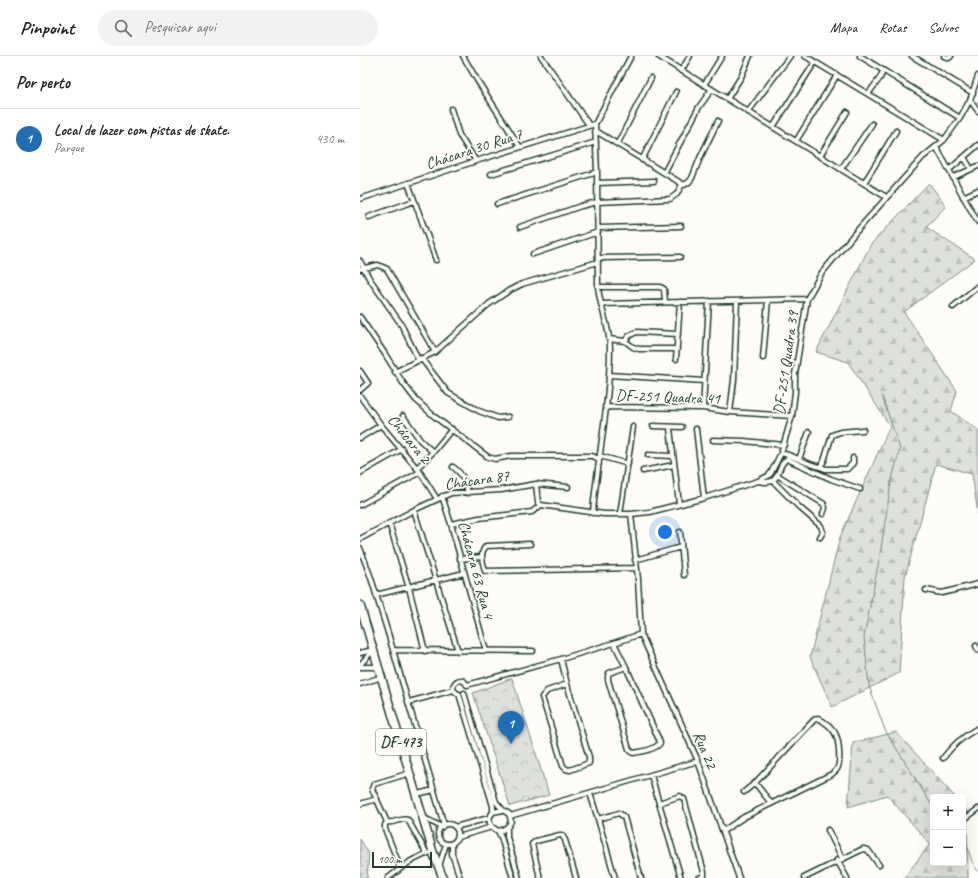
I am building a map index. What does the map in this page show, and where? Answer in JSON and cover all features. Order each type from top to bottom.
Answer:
[{"type":"main road","name":"DF-473","points":[[360,605],[361,614],[379,667],[424,818],[430,853],[439,867],[443,878]]},
{"type":"street","points":[[463,56],[520,147]]},
{"type":"street","points":[[541,56],[589,125]]},
{"type":"street","points":[[659,56],[886,197]]},
{"type":"street","points":[[681,71],[690,56]]},
{"type":"street","points":[[704,85],[722,56]]},
{"type":"street","points":[[727,99],[741,77],[750,56]]},
{"type":"street","points":[[748,112],[790,56]]},
{"type":"street","points":[[805,56],[944,140]]},
{"type":"street","points":[[860,56],[960,118]]},
{"type":"street","points":[[912,56],[973,93]]},
{"type":"street","points":[[944,56],[947,58],[951,57]]},
{"type":"street","points":[[628,57],[595,124],[598,287],[601,304],[807,299]]},
{"type":"street","points":[[773,127],[815,62]]},
{"type":"street","points":[[868,94],[880,78],[883,70]]},
{"type":"street","points":[[796,141],[837,75]]},
{"type":"street","name":"DF-251 Quadra 39","points":[[678,504],[704,498],[758,481],[771,473],[784,445],[792,416],[795,392],[795,374],[807,299],[821,274],[886,197],[923,157],[944,140],[960,118],[970,100],[978,76]]},
{"type":"street","points":[[618,143],[651,78]]},
{"type":"street","points":[[664,173],[699,107],[712,90]]},
{"type":"street","points":[[642,160],[676,92]]},
{"type":"street","points":[[970,100],[978,110]]},
{"type":"street","points":[[451,109],[459,135],[476,161]]},
{"type":"street","points":[[820,156],[847,112]]},
{"type":"street","points":[[596,131],[618,143],[642,160],[682,184],[687,184],[692,178],[718,121]]},
{"type":"street","name":"Chácara 30 Rua 7","points":[[360,199],[595,124]]},
{"type":"street","points":[[841,169],[872,124]]},
{"type":"street","points":[[864,183],[896,131]]},
{"type":"street","points":[[491,174],[596,142]]},
{"type":"street","points":[[950,169],[978,145]]},
{"type":"street","points":[[936,147],[950,169],[963,197],[978,222]]},
{"type":"street","points":[[964,157],[972,169]]},
{"type":"street","points":[[954,177],[978,166]]},
{"type":"street","points":[[497,204],[597,172]]},
{"type":"street","points":[[597,183],[654,180]]},
{"type":"street","points":[[408,183],[436,260]]},
{"type":"street","points":[[520,227],[580,206],[597,202],[670,199],[677,194],[682,184]]},
{"type":"street","points":[[963,197],[978,190]]},
{"type":"street","points":[[369,217],[414,201]]},
{"type":"street","points":[[532,254],[598,230],[681,226]]},
{"type":"street","points":[[395,372],[434,352],[478,314],[510,290],[522,284],[598,260],[680,257]]},
{"type":"street","points":[[360,261],[362,268],[401,324],[420,358],[448,393],[479,411],[498,418],[508,417]]},
{"type":"street","points":[[362,268],[378,265],[384,267],[390,272],[434,352]]},
{"type":"street","points":[[953,308],[978,286]]},
{"type":"street","points":[[598,287],[660,287],[664,289],[665,302]]},
{"type":"street","points":[[763,358],[768,300]]},
{"type":"street","points":[[703,408],[709,301]]},
{"type":"street","points":[[730,412],[734,380],[737,301]]},
{"type":"street","points":[[676,359],[680,302]]},
{"type":"street","name":"DF-251 Quadra 41","points":[[593,512],[594,493],[600,457],[609,375],[609,339],[601,304]]},
{"type":"street","points":[[360,317],[385,354],[395,372],[416,400],[491,458],[498,459],[511,456],[542,455],[586,456],[600,457],[628,464]]},
{"type":"street","points":[[625,341],[629,336],[636,332],[678,334]]},
{"type":"street","points":[[609,339],[625,341],[629,345],[639,349],[677,349]]},
{"type":"street","points":[[360,370],[368,383],[360,390]]},
{"type":"street","name":"DF-251 Quadra 41","points":[[609,375],[704,381]]},
{"type":"street","name":"Chácara 2","points":[[360,396],[381,425],[402,448],[420,472],[437,499]]},
{"type":"street","points":[[360,404],[365,402]]},
{"type":"street","name":"DF-251 Quadra 41","points":[[605,407],[703,408],[730,412],[792,416]]},
{"type":"street","points":[[403,416],[420,440],[433,452]]},
{"type":"street","points":[[360,438],[381,425]]},
{"type":"street","name":"DF-251 Quadra 41","points":[[653,426],[670,428],[682,427]]},
{"type":"street","name":"DF-251 Quadra 41","points":[[620,514],[633,427]]},
{"type":"street","points":[[451,524],[480,518],[532,512],[541,505],[593,512],[631,514],[661,509],[678,504],[670,428]]},
{"type":"street","points":[[417,468],[433,452],[452,429]]},
{"type":"street","points":[[696,429],[704,498]]},
{"type":"street","points":[[820,467],[824,461],[832,435],[840,432],[863,430]]},
{"type":"street","points":[[799,460],[810,432]]},
{"type":"street","points":[[713,440],[784,445]]},
{"type":"street","points":[[360,473],[402,448]]},
{"type":"street","points":[[781,453],[826,469],[847,469],[853,463],[853,458]]},
{"type":"street","points":[[648,455],[673,456]]},
{"type":"street","points":[[758,481],[772,481],[777,475],[783,461],[787,459],[831,479],[860,488]]},
{"type":"street","points":[[643,471],[674,465]]},
{"type":"street","points":[[453,467],[460,472],[464,479],[468,493]]},
{"type":"street","points":[[360,506],[420,472]]},
{"type":"street","points":[[777,475],[824,504],[825,508],[823,514]]},
{"type":"street","points":[[772,481],[821,526],[823,532],[820,537]]},
{"type":"street","points":[[536,484],[538,502],[541,505]]},
{"type":"street","name":"Chácara 87","points":[[360,539],[442,496],[501,490],[536,484],[568,487]]},
{"type":"street","name":"Chácara 63 Rua 4","points":[[442,496],[486,650]]},
{"type":"street","points":[[414,510],[458,650]]},
{"type":"street","name":"Rua 22","points":[[631,514],[641,634],[698,761],[739,878]]},
{"type":"street","points":[[389,523],[409,588],[425,651]]},
{"type":"street","points":[[680,532],[684,575]]},
{"type":"street","points":[[530,544],[486,546],[481,557],[485,571],[636,568]]},
{"type":"street","points":[[635,560],[681,547]]},
{"type":"street","points":[[360,548],[393,650],[434,790],[443,826],[439,832],[439,838],[446,844],[452,844]]},
{"type":"street","points":[[460,559],[481,557]]},
{"type":"street","points":[[376,595],[409,588],[464,573]]},
{"type":"street","points":[[926,590],[942,593],[978,584]]},
{"type":"street","points":[[467,685],[561,659],[641,634]]},
{"type":"street","points":[[614,643],[626,667],[660,740],[660,743],[656,747],[638,752],[633,752],[630,748],[608,680],[610,673],[626,667]]},
{"type":"street","points":[[360,653],[373,650]]},
{"type":"street","points":[[360,666],[373,650]]},
{"type":"street","points":[[393,650],[533,651]]},
{"type":"street","points":[[561,659],[589,757],[589,763],[570,770],[566,769],[564,766],[542,697],[547,691],[567,684]]},
{"type":"street","points":[[360,666],[379,667]]},
{"type":"street","points":[[360,684],[382,677]]},
{"type":"street","points":[[453,690],[454,682],[458,680],[462,680],[467,685]]},
{"type":"street","points":[[467,685],[464,693],[496,802],[510,816],[511,820],[507,828],[507,837],[519,878]]},
{"type":"street","points":[[408,702],[453,690]]},
{"type":"street","points":[[453,690],[459,694],[494,812]]},
{"type":"street","points":[[459,694],[464,693]]},
{"type":"street","points":[[722,832],[744,817],[832,774],[837,770],[839,756],[838,739],[836,735],[831,728],[820,719],[818,718],[814,720],[755,783],[744,792]]},
{"type":"street","points":[[943,758],[964,736],[978,728]]},
{"type":"street","points":[[510,816],[698,761]]},
{"type":"street","points":[[400,867],[385,829],[387,822],[372,787],[374,784],[410,772]]},
{"type":"street","points":[[651,775],[681,878]]},
{"type":"street","points":[[755,783],[770,803]]},
{"type":"street","points":[[417,794],[434,790]]},
{"type":"street","points":[[590,793],[615,878]]},
{"type":"street","points":[[659,803],[680,796],[684,799],[704,872],[704,876],[699,878]]},
{"type":"street","points":[[360,804],[377,799]]},
{"type":"street","points":[[966,818],[978,809]]},
{"type":"street","points":[[455,828],[489,818],[494,812],[503,810]]},
{"type":"street","points":[[598,819],[619,813],[623,815],[641,878]]},
{"type":"street","points":[[424,818],[443,826],[452,825],[458,832],[458,837]]},
{"type":"street","points":[[489,818],[492,827],[498,830],[507,828]]},
{"type":"street","points":[[387,822],[392,823],[404,819],[408,820],[430,853],[400,867],[388,878]]},
{"type":"street","points":[[460,878],[452,854],[452,844],[458,837],[492,827]]},
{"type":"street","points":[[498,830],[514,878]]},
{"type":"street","points":[[828,830],[842,858]]},
{"type":"street","points":[[540,878],[532,844],[536,841],[562,835],[566,840],[576,878]]},
{"type":"street","points":[[439,867],[446,844]]},
{"type":"street","points":[[804,878],[810,877],[837,860],[865,849],[868,850],[878,865]]},
{"type":"street","points":[[837,860],[847,878]]},
{"type":"green space","points":[[929,183],[946,206],[926,227],[975,259],[904,312],[957,391],[951,411],[978,430],[978,514],[972,474],[936,464],[905,577],[899,673],[832,707],[810,657],[840,537],[890,426],[848,362],[816,352],[871,244]]},
{"type":"green space","points":[[512,678],[549,795],[510,806],[473,693]]},
{"type":"green space","points":[[896,732],[952,794],[930,794],[930,844],[887,795],[848,807],[853,743]]},
{"type":"green space","points":[[966,810],[968,878],[904,878],[930,844],[930,866],[966,866]]},
{"type":"green space","points":[[360,839],[369,854],[367,878],[360,878]]},
{"type":"waterway","points":[[882,396],[900,449],[891,483],[880,555],[864,637],[869,686],[885,730],[930,802]]},
{"type":"waterway","points":[[966,840],[972,863],[978,871]]},
{"type":"place","name":"Local de lazer com pistas de skate.","points":[[511,744]]}]
